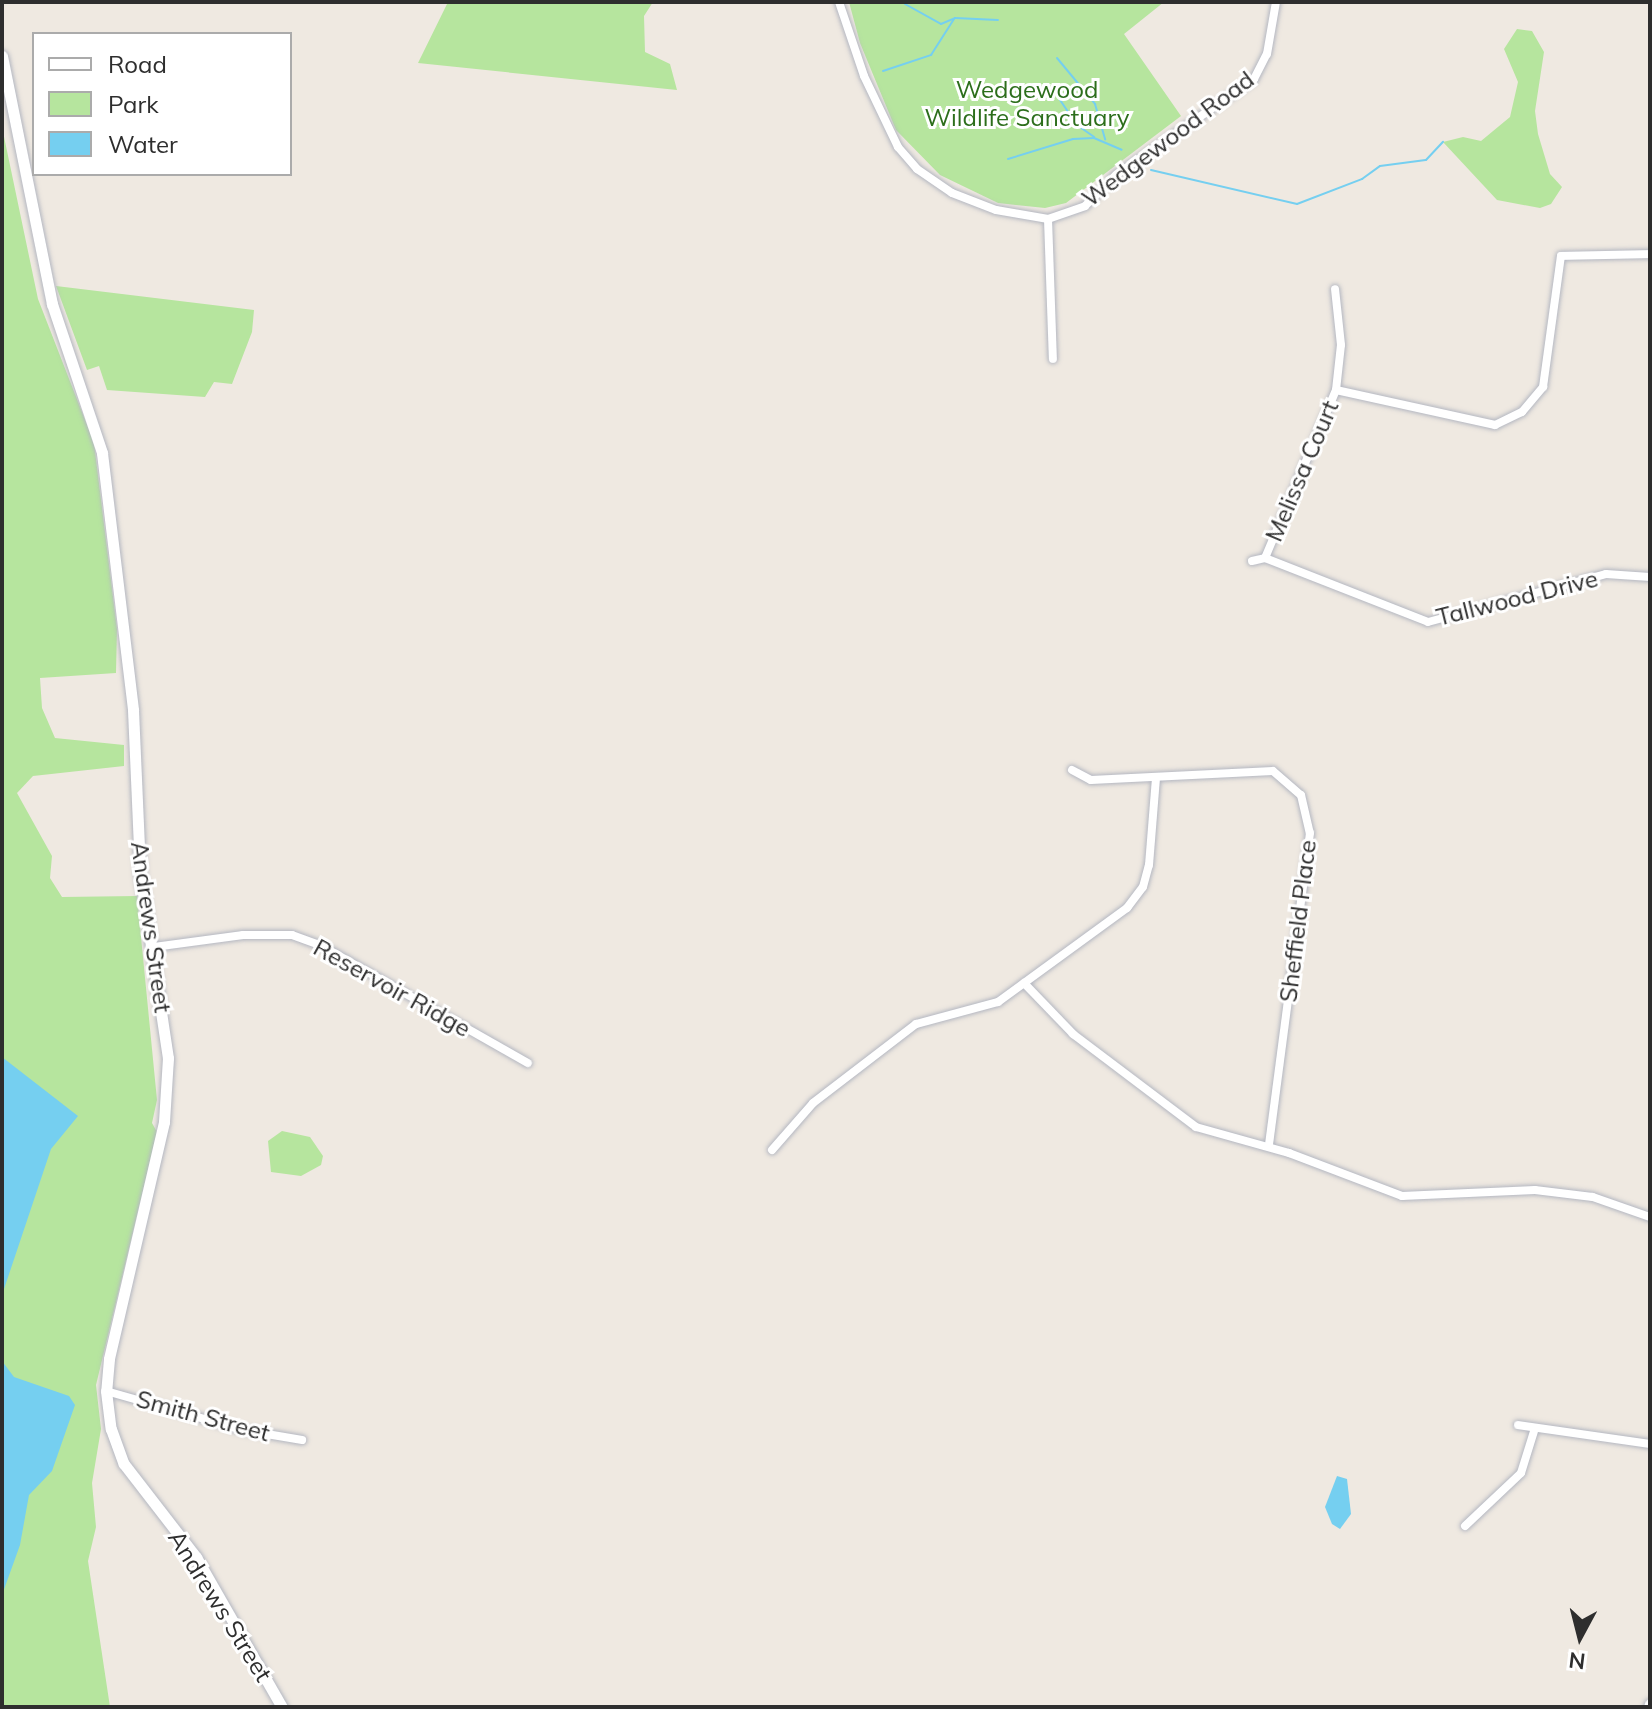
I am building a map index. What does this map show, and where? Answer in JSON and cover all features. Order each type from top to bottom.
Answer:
[{"type":"street","name":"Wedgewood Road","points":[[839,2],[864,76],[898,147],[917,169],[952,193],[996,210],[1048,219],[1085,206],[1116,175],[1254,79],[1267,54],[1276,2]]},
{"type":"street","name":"Andrews Street","points":[[2,56],[9,113],[52,304],[102,453],[133,710],[140,873],[154,947],[170,1093],[142,1202],[106,1391],[111,1429],[124,1464],[196,1557],[282,1707]]},
{"type":"street","points":[[1048,219],[1053,359]]},
{"type":"street","points":[[1336,390],[1495,425],[1522,412],[1543,387],[1561,256],[1650,254]]},
{"type":"street","name":"Melissa Court","points":[[1265,558],[1336,390],[1341,345],[1335,289]]},
{"type":"street","points":[[1252,561],[1265,558]]},
{"type":"street","name":"Tallwood Drive","points":[[1265,558],[1428,622],[1606,574],[1650,577]]},
{"type":"street","name":"Sheffield Place","points":[[1072,770],[1091,780],[1273,771],[1291,782],[1309,810],[1310,833],[1269,1146]]},
{"type":"street","points":[[772,1150],[813,1103],[916,1024],[977,1010],[1024,983],[1127,908],[1143,887],[1156,778]]},
{"type":"street","name":"Reservoir Ridge","points":[[154,947],[243,935],[292,935],[320,945],[528,1063]]},
{"type":"street","points":[[1024,983],[1073,1034],[1196,1127],[1269,1146],[1402,1196],[1535,1190],[1593,1197],[1650,1217]]},
{"type":"street","name":"Smith Street","points":[[106,1391],[243,1430],[302,1440]]},
{"type":"street","points":[[1518,1425],[1650,1444]]},
{"type":"street","points":[[1465,1526],[1521,1473],[1535,1428]]},
{"type":"green space","points":[[448,2],[653,2],[644,16],[645,52],[670,64],[677,90],[418,63]]},
{"type":"green space","name":"Wedgewood Wildlife Sanctuary","points":[[849,2],[1164,2],[1124,34],[1181,116],[1066,203],[1045,208],[998,203],[940,175],[896,130],[860,43]]},
{"type":"green space","points":[[1517,29],[1532,31],[1544,52],[1535,111],[1538,134],[1550,174],[1562,187],[1551,204],[1540,208],[1497,200],[1443,142],[1463,137],[1481,141],[1510,117],[1518,82],[1504,49]]},
{"type":"green space","points":[[2,127],[38,299],[94,443],[117,629],[116,673],[40,678],[42,708],[55,738],[124,745],[124,766],[33,776],[17,793],[52,856],[50,878],[62,897],[137,896],[157,1100],[152,1123],[157,1132],[96,1385],[101,1429],[92,1483],[96,1527],[88,1561],[110,1707],[2,1707]]},
{"type":"green space","points":[[56,286],[254,310],[252,332],[232,384],[214,382],[205,397],[107,390],[99,366],[87,370]]},
{"type":"green space","points":[[282,1131],[310,1137],[323,1156],[321,1165],[301,1176],[271,1172],[268,1141]]},
{"type":"water","points":[[2,1057],[78,1116],[51,1149],[2,1295]]},
{"type":"water","points":[[2,1361],[14,1377],[69,1396],[75,1405],[52,1471],[29,1495],[20,1545],[2,1595]]},
{"type":"water","points":[[1337,1476],[1347,1479],[1351,1514],[1340,1529],[1332,1524],[1325,1507]]},
{"type":"waterway","points":[[905,4],[941,24],[955,18],[998,20]]},
{"type":"waterway","points":[[883,71],[931,55],[954,19]]},
{"type":"waterway","points":[[1057,58],[1095,104],[1105,140]]},
{"type":"waterway","points":[[1056,94],[1077,125],[1094,137]]},
{"type":"waterway","points":[[1008,159],[1073,139],[1094,138],[1122,150]]},
{"type":"waterway","points":[[1151,170],[1297,204],[1362,179],[1380,166],[1426,160],[1443,142]]}]
